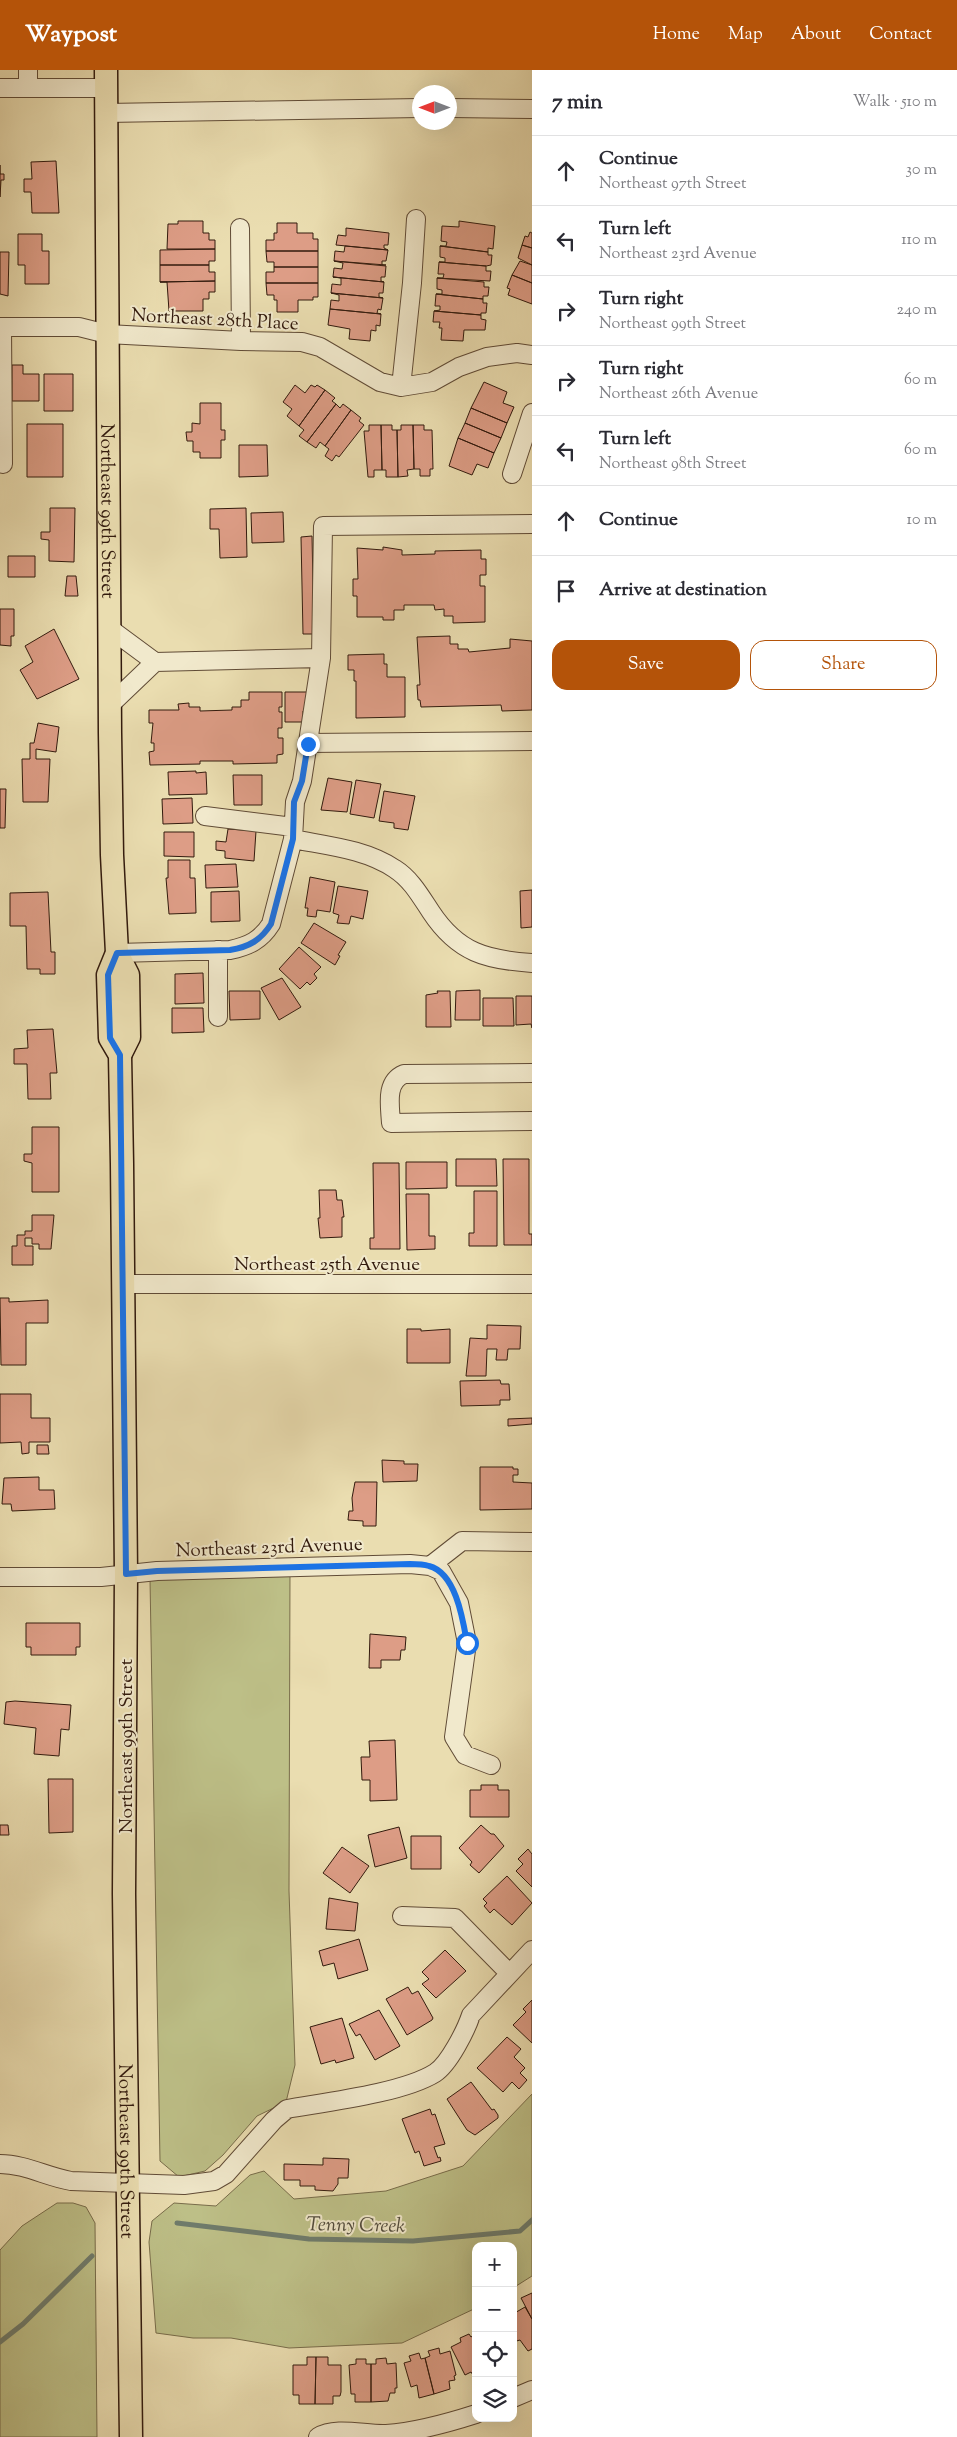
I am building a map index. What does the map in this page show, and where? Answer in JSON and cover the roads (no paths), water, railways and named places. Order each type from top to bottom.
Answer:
[{"type":"main road","name":"Northeast 99th Street","points":[[106,79],[112,855],[117,953],[128,975],[130,1037],[120,1055],[126,1574],[124,1894],[131,2437]]},
{"type":"street","points":[[28,70],[28,88]]},
{"type":"street","points":[[0,88],[28,88],[106,79]]},
{"type":"street","points":[[106,113],[412,108]]},
{"type":"street","points":[[457,108],[532,109]]},
{"type":"street","points":[[401,387],[412,283],[416,219]]},
{"type":"street","points":[[240,228],[242,342]]},
{"type":"street","points":[[1,327],[3,464]]},
{"type":"street","name":"Northeast 28th Place","points":[[1,327],[79,327],[107,334],[242,342],[302,342],[320,347],[380,382],[401,387],[432,382],[459,367],[487,357],[517,353],[532,355]]},
{"type":"street","points":[[512,474],[532,413]]},
{"type":"street","points":[[117,953],[243,948],[259,939],[271,924],[293,833],[294,802],[302,781],[321,658],[322,526],[532,524]]},
{"type":"street","points":[[109,628],[154,662],[321,658]]},
{"type":"street","points":[[110,706],[154,662]]},
{"type":"street","points":[[308,744],[532,741]]},
{"type":"street","points":[[205,816],[293,833],[376,858],[396,870],[411,883],[438,923],[456,940],[476,954],[498,961],[532,963]]},
{"type":"street","points":[[218,950],[218,1017]]},
{"type":"street","points":[[532,1073],[404,1074],[396,1077],[390,1088],[391,1123],[532,1121]]},
{"type":"street","name":"Northeast 25th Avenue","points":[[123,1284],[532,1284]]},
{"type":"street","points":[[491,1765],[465,1755],[454,1737],[467,1643],[459,1603],[441,1571],[430,1566],[462,1541],[532,1542]]},
{"type":"street","name":"Northeast 23rd Avenue","points":[[0,1577],[102,1577],[167,1570],[410,1564],[430,1566]]},
{"type":"street","points":[[402,1916],[455,1918],[509,1973]]},
{"type":"street","points":[[0,2164],[24,2168],[71,2181],[184,2185],[214,2181],[226,2174],[274,2120],[288,2109],[390,2090],[437,2072],[460,2038],[471,2015],[532,1950]]},
{"type":"street","points":[[517,2396],[532,2390]]},
{"type":"street","points":[[318,2437],[330,2433],[386,2434],[453,2421],[472,2415]]},
{"type":"waterway","name":"Tenny Creek","points":[[177,2223],[309,2239],[413,2241],[520,2231],[532,2220]]},
{"type":"waterway","name":"Tenny Creek","points":[[0,2342],[23,2324],[92,2256]]}]
